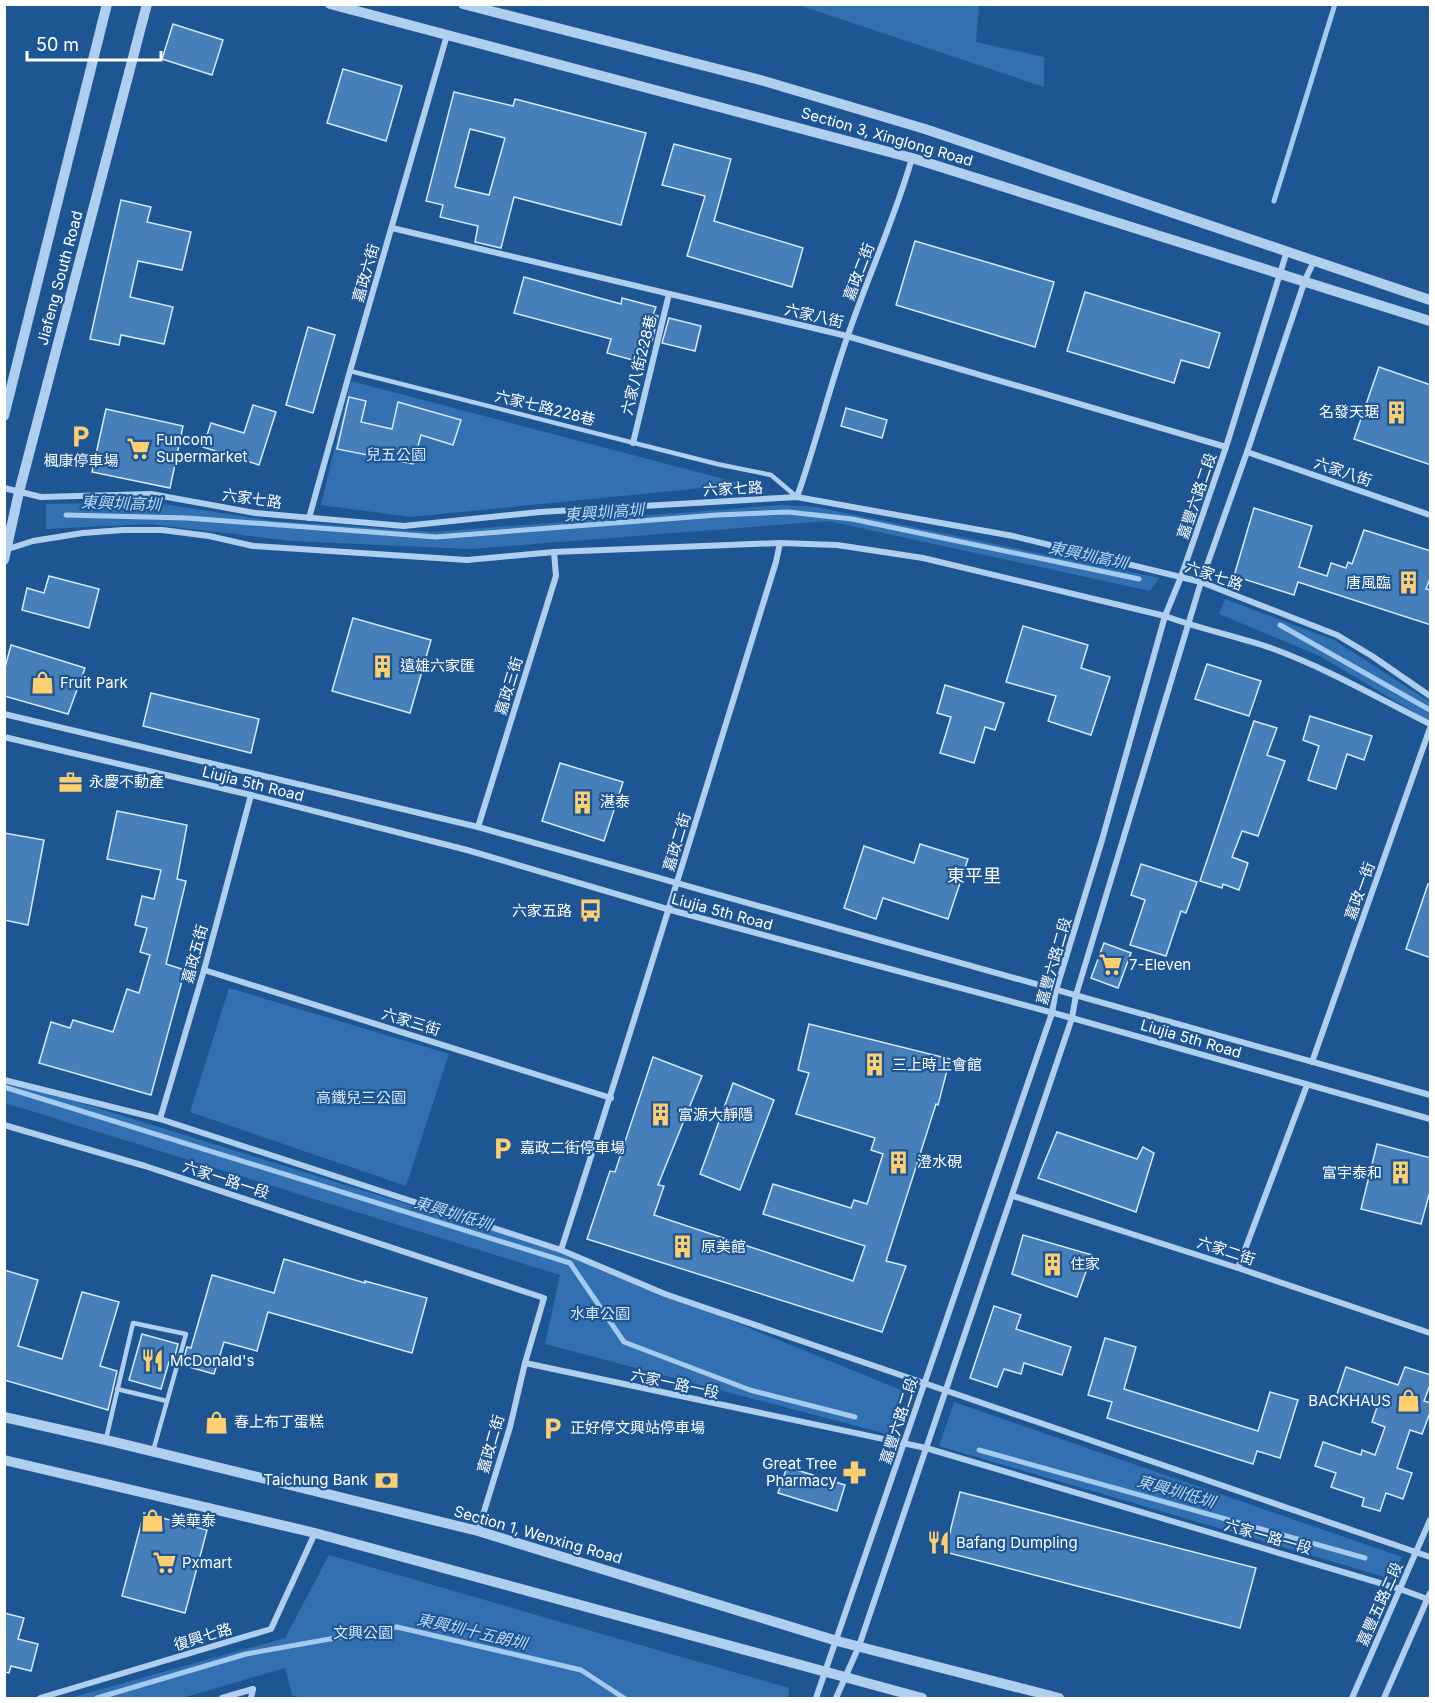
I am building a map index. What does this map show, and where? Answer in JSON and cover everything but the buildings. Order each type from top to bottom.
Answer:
[{"type":"street","name":"Jiafeng South Road","points":[[4,416],[107,4]]},
{"type":"street","name":"Jiafeng South Road","points":[[5,554],[19,492],[147,4]]},
{"type":"street","name":"Section 3, Xinglong Road","points":[[330,4],[912,158],[1431,321]]},
{"type":"street","name":"Section 3, Xinglong Road","points":[[463,4],[764,81],[915,126],[1431,300]]},
{"type":"street","name":"嘉政六街","points":[[309,518],[447,35]]},
{"type":"street","name":"嘉政二街","points":[[797,497],[847,336],[912,158]]},
{"type":"street","name":"六家八街","points":[[392,228],[847,336],[1226,447]]},
{"type":"street","name":"嘉豐六路二段","points":[[816,1698],[1052,1013],[1056,990],[1102,840],[1165,616],[1181,577],[1226,447],[1287,251]]},
{"type":"street","name":"嘉豐六路二段","points":[[836,1698],[859,1646],[1013,1196],[1072,1018],[1076,996],[1187,625],[1305,280],[1314,261]]},
{"type":"street","name":"六家八街228巷","points":[[633,442],[669,294]]},
{"type":"street","name":"六家八街","points":[[1247,453],[1431,515]]},
{"type":"street","name":"六家七路","points":[[4,488],[41,496],[151,494],[255,513],[404,526],[540,512],[797,497],[1013,536],[1201,582],[1336,635],[1431,696]]},
{"type":"street","points":[[5,554],[33,541],[83,533],[162,530],[209,536],[253,546],[467,560],[554,552],[780,543],[837,545],[923,558],[1165,616],[1187,625],[1271,648],[1318,668],[1431,726]]},
{"type":"street","name":"嘉政二街","points":[[561,1250],[611,1098],[780,543]]},
{"type":"street","name":"嘉政三街","points":[[478,827],[556,576],[554,552]]},
{"type":"street","name":"Liujia 5th Road","points":[[4,714],[478,827],[1431,1095]]},
{"type":"street","name":"嘉政一街","points":[[1312,1062],[1431,726]]},
{"type":"street","name":"Liujia 5th Road","points":[[4,737],[467,849],[667,909],[1072,1018],[1431,1119]]},
{"type":"street","name":"嘉政五街","points":[[160,1119],[204,970],[251,795]]},
{"type":"street","name":"六家三街","points":[[204,970],[611,1098]]},
{"type":"street","points":[[4,1080],[160,1119],[561,1250],[665,1294],[1431,1557]]},
{"type":"street","points":[[1238,1268],[1307,1085]]},
{"type":"street","name":"六家一路一段","points":[[4,1125],[145,1166],[544,1298],[525,1363],[927,1448],[1430,1597]]},
{"type":"street","name":"六家二街","points":[[1013,1196],[1431,1333]]},
{"type":"street","name":"嘉政二街","points":[[478,1531],[510,1427],[525,1363]]},
{"type":"street","name":"Section 1, Wenxing Road","points":[[4,1417],[478,1531],[837,1641],[1059,1698]]},
{"type":"street","points":[[4,1460],[315,1533],[922,1698]]},
{"type":"street","name":"嘉豐五路二段","points":[[1352,1698],[1431,1520]]},
{"type":"street","name":"復興七路","points":[[40,1698],[271,1629],[315,1533]]},
{"type":"street","points":[[1384,1698],[1430,1597]]},
{"type":"street","points":[[222,1698],[253,1689],[251,1698]]},
{"type":"lane","name":"六家七路228巷","points":[[350,371],[717,464],[771,475],[797,497]]},
{"type":"lane","points":[[106,1440],[133,1323],[186,1334],[153,1451]]},
{"type":"lane","points":[[117,1389],[167,1401]]},
{"type":"green space","points":[[798,5],[979,5],[976,42],[1044,57],[1044,87]]},
{"type":"green space","name":"兒五公園","points":[[351,381],[743,484],[411,517],[321,505]]},
{"type":"green space","points":[[150,502],[273,521],[434,532],[781,505],[816,507],[1159,578],[1150,591],[828,521],[470,549],[291,541],[149,524],[46,529],[46,504]]},
{"type":"green space","points":[[1225,599],[1334,640],[1430,702],[1430,722],[1320,656],[1219,614]]},
{"type":"green space","name":"高鐵兒三公園","points":[[229,988],[449,1054],[406,1186],[190,1112]]},
{"type":"green space","name":"水車公園","points":[[4,1079],[565,1253],[906,1392],[887,1434],[545,1344],[560,1275],[5,1103]]},
{"type":"green space","points":[[954,1402],[1402,1557],[1392,1579],[939,1446]]},
{"type":"green space","name":"文興公園","points":[[329,1555],[789,1688],[788,1698],[302,1698],[292,1695],[285,1668],[182,1698],[70,1698],[285,1638]]},
{"type":"waterway","points":[[1274,201],[1335,4]]},
{"type":"waterway","name":"東興圳高圳","points":[[66,515],[187,518],[436,537],[717,515],[788,512],[852,519],[1139,579]]},
{"type":"waterway","name":"東興圳高圳","points":[[1280,625],[1430,710]]},
{"type":"waterway","name":"東興圳低圳","points":[[4,1087],[570,1263],[624,1342],[750,1390],[855,1417]]},
{"type":"waterway","name":"東興圳低圳","points":[[979,1450],[1365,1558]]},
{"type":"waterway","name":"東興圳十五朗圳","points":[[97,1698],[246,1654],[397,1627],[581,1670],[624,1698]]},
{"type":"place","name":"名發天琚","points":[[1397,412]]},
{"type":"place","name":"楓康停車場","points":[[81,437]]},
{"type":"place","name":"Funcom Supermarket","points":[[138,449]]},
{"type":"place","name":"唐風臨","points":[[1409,583]]},
{"type":"place","name":"遠雄六家匯","points":[[382,666]]},
{"type":"place","name":"Fruit Park","points":[[42,683]]},
{"type":"place","name":"永慶不動產","points":[[71,782]]},
{"type":"place","name":"湛泰","points":[[582,802]]},
{"type":"place","name":"六家五路","points":[[590,911]]},
{"type":"place","name":"7-Eleven","points":[[1111,965]]},
{"type":"place","name":"三上時上會館","points":[[874,1065]]},
{"type":"place","name":"富源大靜隱","points":[[660,1115]]},
{"type":"place","name":"嘉政二街停車場","points":[[502,1148]]},
{"type":"place","name":"澄水硯","points":[[899,1162]]},
{"type":"place","name":"富宇泰和","points":[[1400,1173]]},
{"type":"place","name":"原美館","points":[[683,1247]]},
{"type":"place","name":"住家","points":[[1052,1264]]},
{"type":"place","name":"McDonald's","points":[[152,1361]]},
{"type":"place","name":"BACKHAUS","points":[[1409,1401]]},
{"type":"place","name":"春上布丁蛋糕","points":[[216,1422]]},
{"type":"place","name":"正好停文興站停車場","points":[[552,1428]]},
{"type":"place","name":"Great Tree Pharmacy","points":[[855,1473]]},
{"type":"place","name":"Taichung Bank","points":[[386,1480]]},
{"type":"place","name":"美華泰","points":[[153,1521]]},
{"type":"place","name":"Bafang Dumpling","points":[[938,1543]]},
{"type":"place","name":"Pxmart","points":[[164,1563]]},
{"type":"district","name":"東平里","points":[[974,876]]}]
